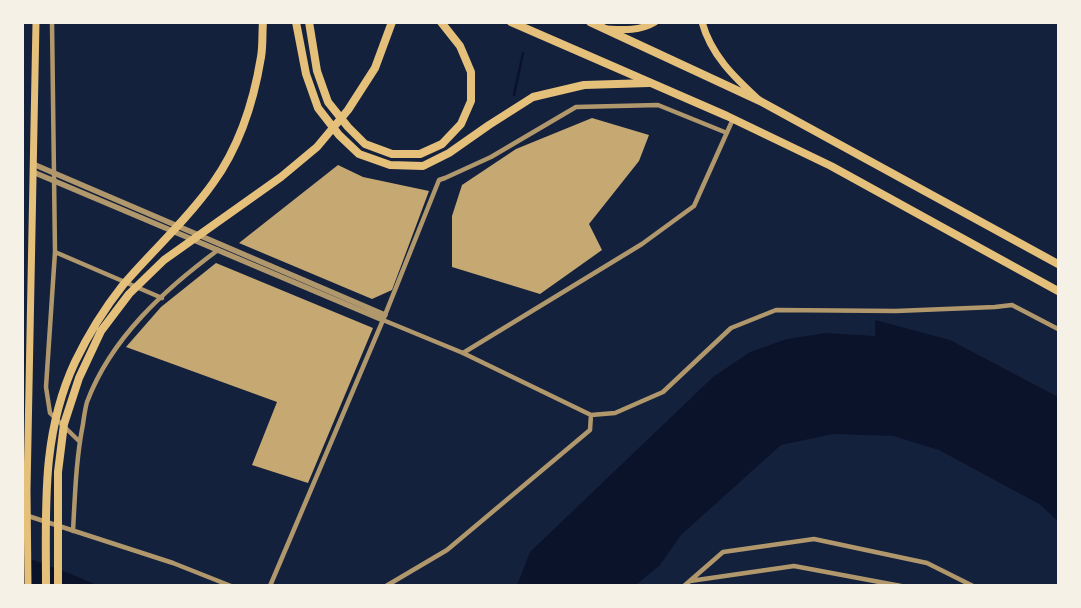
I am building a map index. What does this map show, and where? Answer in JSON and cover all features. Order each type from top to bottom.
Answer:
[{"type":"highway","points":[[46,586],[46,484],[50,445],[59,409],[75,364],[96,322],[122,286],[192,210],[214,182],[231,152],[248,111],[261,55],[263,22]]},
{"type":"highway","points":[[296,22],[306,74],[318,108],[339,135],[359,154],[390,165],[422,166],[449,153],[533,97],[584,85],[649,83]]},
{"type":"highway","points":[[309,22],[316,71],[328,102],[348,128],[365,144],[392,154],[420,154],[442,144],[455,131],[461,124],[471,101],[471,72],[460,46],[441,22]]},
{"type":"highway","points":[[58,586],[58,472],[64,424],[79,378],[100,331],[129,294],[164,260],[281,177],[317,148],[348,110],[375,68],[392,22]]},
{"type":"highway","points":[[511,22],[733,119],[831,166],[1058,291]]},
{"type":"highway","points":[[590,22],[760,101],[1058,264]]},
{"type":"main road","points":[[28,586],[27,490],[36,22]]},
{"type":"main road","points":[[605,29],[629,30],[646,28],[655,22]]},
{"type":"main road","points":[[702,22],[712,47],[727,70],[760,101]]},
{"type":"street","points":[[52,22],[55,252],[46,387],[50,413],[79,441]]},
{"type":"street","points":[[270,586],[384,317],[439,180],[491,157],[576,107],[658,105],[726,133]]},
{"type":"street","points":[[463,354],[642,244],[694,206],[733,119]]},
{"type":"street","points":[[33,164],[384,317],[591,415],[615,412],[663,392],[731,328],[776,310],[896,311],[1012,305],[1058,330]]},
{"type":"street","points":[[33,172],[384,317]]},
{"type":"street","points":[[73,531],[79,441],[87,402],[111,354],[130,330],[184,276],[218,250]]},
{"type":"street","points":[[55,252],[162,298]]},
{"type":"street","points":[[386,586],[447,550],[590,430],[591,415]]},
{"type":"street","points":[[22,514],[174,563],[231,586]]},
{"type":"street","points":[[684,586],[723,552],[814,538],[927,563],[973,586]]},
{"type":"street","points":[[689,582],[794,566],[901,586]]},
{"type":"water","points":[[875,320],[950,340],[1058,397],[1058,521],[1039,504],[939,450],[893,436],[833,434],[781,445],[681,535],[660,565],[636,585],[514,585],[518,583],[530,552],[713,377],[750,352],[787,339],[826,333],[875,336]]},
{"type":"water","points":[[22,556],[71,574],[97,585],[23,585]]},
{"type":"building","points":[[592,118],[649,135],[639,161],[589,224],[602,250],[540,294],[452,267],[452,216],[462,185],[516,149]]},
{"type":"building","points":[[338,165],[363,177],[429,191],[392,290],[372,299],[239,243]]},
{"type":"building","points":[[216,263],[373,328],[308,483],[252,465],[277,402],[126,347],[161,307]]},
{"type":"waterway","points":[[514,95],[523,53]]}]
